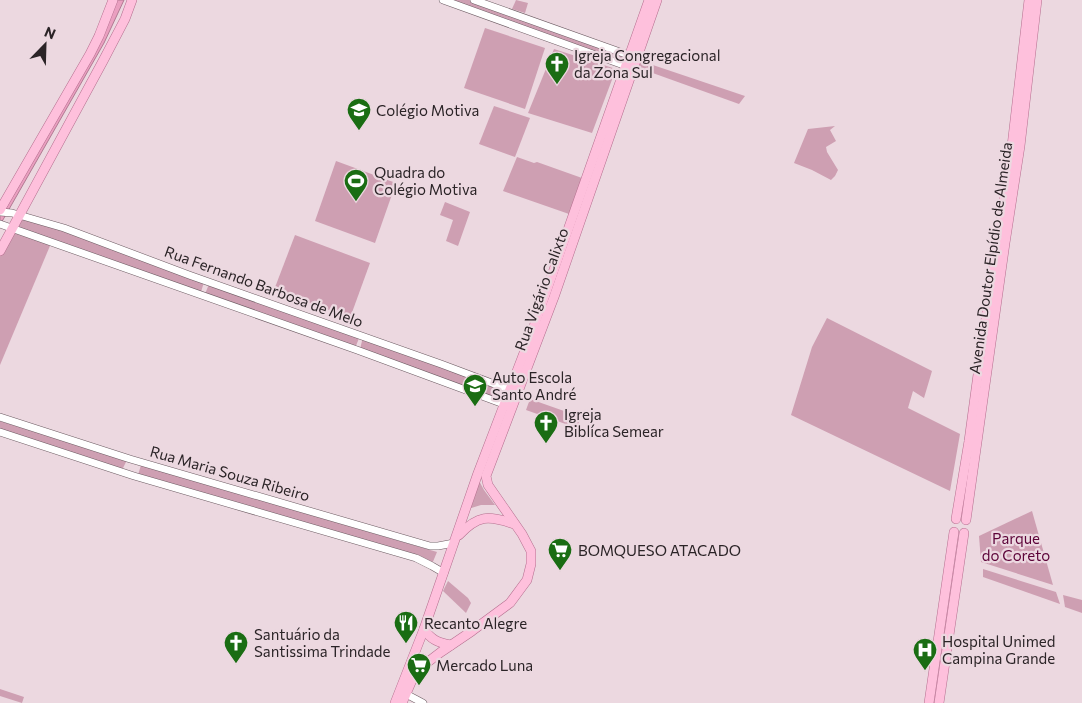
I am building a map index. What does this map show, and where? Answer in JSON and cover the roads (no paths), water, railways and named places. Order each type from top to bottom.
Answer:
[{"type":"main road","points":[[0,211],[90,54],[114,0]]},
{"type":"main road","points":[[0,252],[15,214],[103,61],[132,0]]},
{"type":"main road","name":"Rua Vigário Calixto","points":[[395,703],[456,540],[478,473],[514,391],[532,332],[578,203],[630,67],[649,0]]},
{"type":"main road","name":"Rua Vigário Calixto","points":[[633,57],[657,0]]},
{"type":"main road","name":"Avenida Doutor Elpídio de Almeida","points":[[956,519],[1032,4]]},
{"type":"main road","name":"Avenida Doutor Elpídio de Almeida","points":[[966,520],[1020,146],[1032,4]]},
{"type":"main road","name":"Rua Vigário Calixto","points":[[402,703],[416,670],[472,632],[510,603],[527,580],[531,564],[530,552],[522,534],[488,485],[486,476],[508,406]]},
{"type":"main road","points":[[456,540],[468,526],[477,520],[488,518],[514,524]]},
{"type":"main road","points":[[929,703],[954,532],[952,525],[956,519],[960,518],[966,520],[968,526],[967,531],[964,533],[939,703]]},
{"type":"main road","points":[[954,532],[964,533]]},
{"type":"main road","points":[[424,628],[435,641],[451,645]]},
{"type":"street","points":[[443,0],[630,67]]},
{"type":"street","points":[[474,0],[633,57]]},
{"type":"street","points":[[570,46],[574,36]]},
{"type":"street","name":"Rua Fernando Barbosa de Melo","points":[[0,211],[64,228],[514,391]]},
{"type":"street","name":"Rua Fernando Barbosa de Melo","points":[[0,224],[357,350],[508,406]]},
{"type":"street","name":"Rua Maria Souza Ribeiro","points":[[0,417],[130,459],[430,546],[438,546],[456,540]]},
{"type":"street","name":"Rua Maria Souza Ribeiro","points":[[0,432],[134,476],[416,558],[444,573]]},
{"type":"street","points":[[406,694],[423,703]]},
{"type":"place","name":"Igreja Congregacional da Zona Sul","points":[[557,85]]},
{"type":"place","name":"Colégio Motiva","points":[[359,131]]},
{"type":"place","name":"Quadra do Colégio Motiva","points":[[356,202]]},
{"type":"place","name":"Auto Escola Santo André","points":[[475,407]]},
{"type":"place","name":"Igreja Biblíca Semear","points":[[546,444]]},
{"type":"place","name":"BOMQUESO ATACADO","points":[[560,571]]},
{"type":"place","name":"Recanto Alegre","points":[[406,644]]},
{"type":"place","name":"Santuário da Santissima Trindade","points":[[236,664]]},
{"type":"place","name":"Hospital Unimed Campina Grande","points":[[925,671]]},
{"type":"place","name":"Mercado Luna","points":[[419,686]]},
{"type":"park label","name":"Parque do Coreto","points":[[1016,546]]}]
